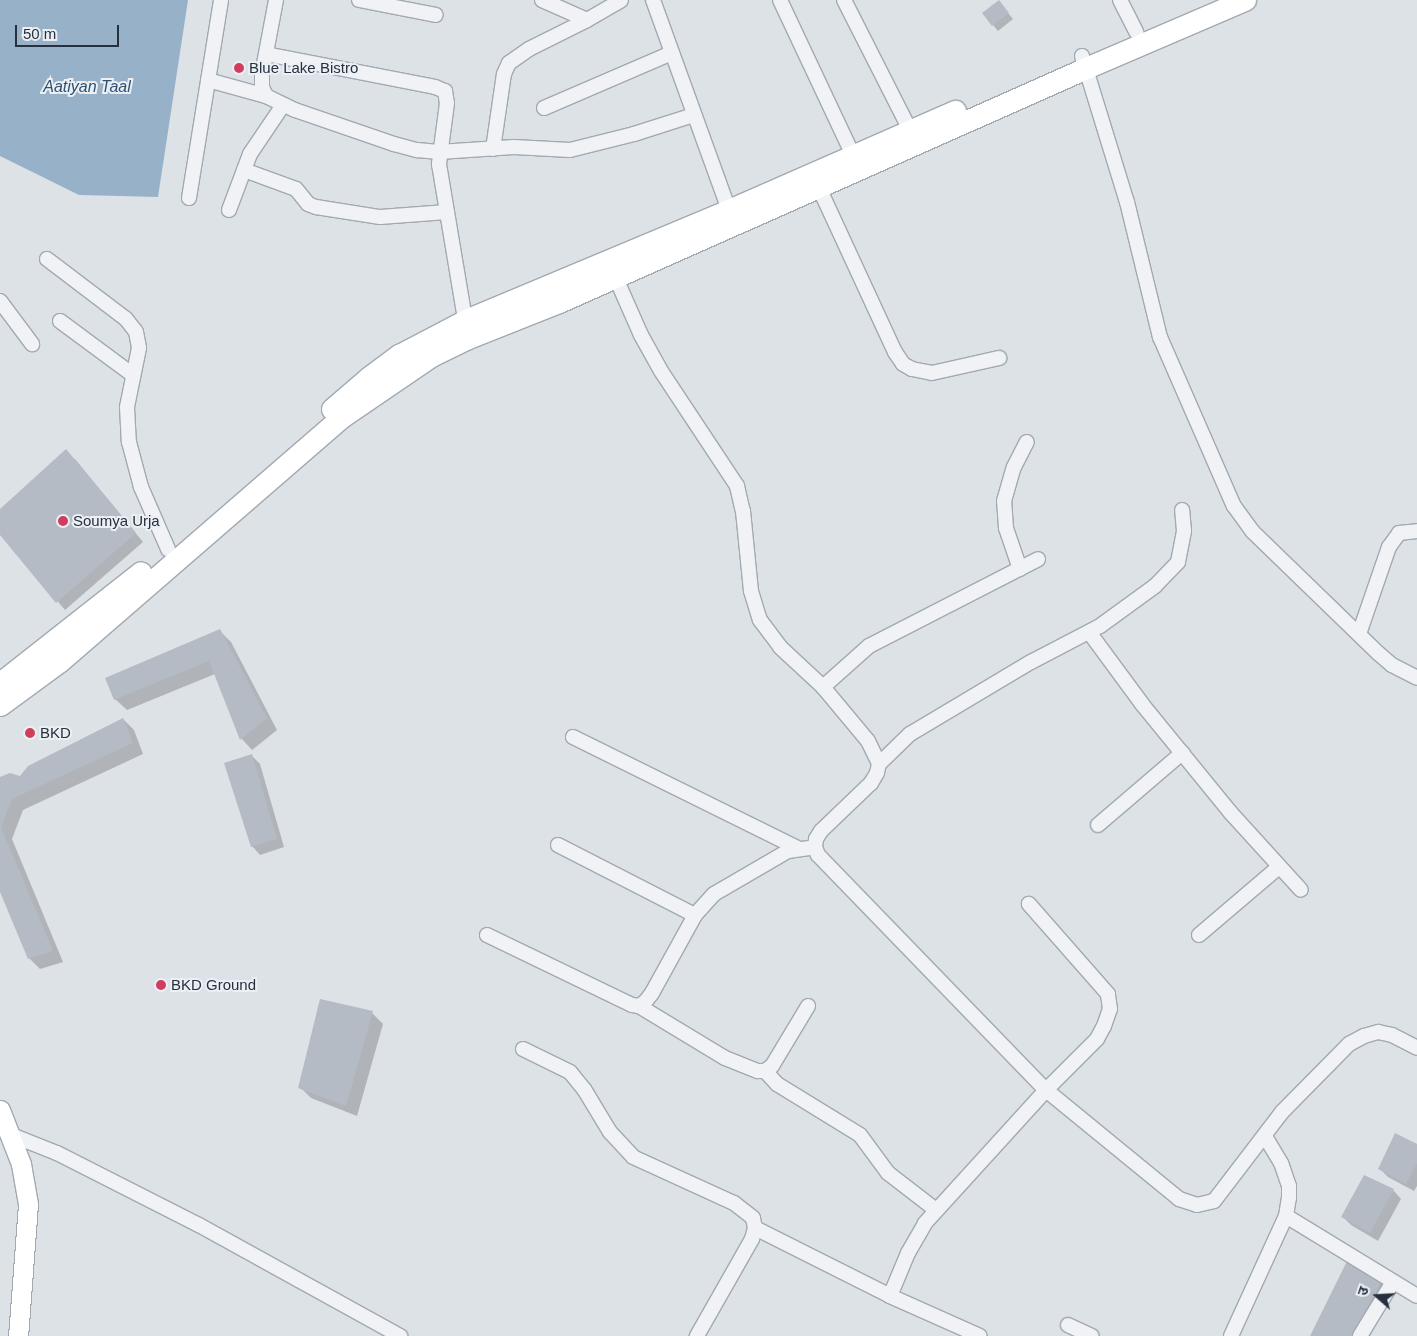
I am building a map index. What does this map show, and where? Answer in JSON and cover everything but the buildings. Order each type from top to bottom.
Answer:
[{"type":"main road","points":[[0,683],[98,607],[368,378],[399,355],[615,276],[816,180],[1084,62],[1136,32],[1212,0]]},
{"type":"main road","points":[[0,705],[60,661],[343,416],[467,329],[729,210],[816,180],[853,155],[910,130],[1245,0]]},
{"type":"street","points":[[189,198],[222,0]]},
{"type":"street","points":[[266,96],[262,87],[262,74],[276,0]]},
{"type":"street","points":[[359,0],[436,14]]},
{"type":"street","points":[[542,0],[587,20]]},
{"type":"street","points":[[493,149],[504,74],[509,63],[529,49],[622,0]]},
{"type":"street","points":[[653,0],[729,210]]},
{"type":"street","points":[[780,0],[853,155]]},
{"type":"street","points":[[844,0],[910,130]]},
{"type":"street","points":[[1120,0],[1136,32]]},
{"type":"street","points":[[544,108],[672,53]]},
{"type":"street","points":[[266,54],[435,87],[445,91],[447,103],[439,152],[467,329]]},
{"type":"street","points":[[1084,62],[1127,202],[1160,337],[1219,476],[1234,506],[1253,532],[1358,634],[1392,665],[1417,678]]},
{"type":"street","points":[[208,80],[266,96],[283,105],[394,144],[417,150],[439,152],[514,147],[554,150],[583,149],[694,115]]},
{"type":"street","points":[[229,210],[255,145],[283,105]]},
{"type":"street","points":[[244,170],[296,189],[308,204],[316,206],[380,217],[447,212]]},
{"type":"street","points":[[816,180],[895,352],[903,364],[912,369],[932,372],[1000,358]]},
{"type":"street","points":[[47,259],[126,319],[136,332],[139,348],[127,415],[129,442],[141,487],[168,549]]},
{"type":"street","points":[[615,276],[641,335],[661,371],[737,486],[743,511],[751,591],[760,620],[780,647],[823,687],[868,741],[879,764]]},
{"type":"street","points":[[0,301],[32,344]]},
{"type":"street","points":[[60,321],[133,376]]},
{"type":"street","points":[[1020,569],[1006,528],[1004,501],[1014,467],[1027,442]]},
{"type":"street","points":[[1182,510],[1184,531],[1178,562],[1155,586],[1089,632],[1031,662],[910,734],[879,764],[877,774],[871,782],[821,831],[816,839],[815,847],[824,864],[1046,1090],[1179,1199],[1197,1205],[1214,1201],[1282,1112],[1349,1044],[1364,1036],[1378,1032],[1392,1034],[1417,1048]]},
{"type":"street","points":[[1358,634],[1394,539],[1399,533],[1417,531]]},
{"type":"street","points":[[823,687],[869,646],[1038,559]]},
{"type":"street","points":[[1089,632],[1230,812],[1301,890]]},
{"type":"street","points":[[573,737],[798,848]]},
{"type":"street","points":[[1098,825],[1182,753]]},
{"type":"street","points":[[558,844],[695,915]]},
{"type":"street","points":[[639,1006],[652,994],[695,915],[714,894],[774,858],[798,848],[815,847]]},
{"type":"street","points":[[1199,935],[1279,867]]},
{"type":"street","points":[[890,1296],[913,1241],[936,1210],[1046,1090],[1097,1039],[1104,1026],[1110,1009],[1108,994],[1029,904]]},
{"type":"street","points":[[487,935],[632,1006],[639,1006],[725,1058],[758,1071],[765,1071],[772,1066],[808,1006]]},
{"type":"street","points":[[523,1049],[570,1072],[584,1089],[610,1132],[633,1157],[734,1204],[748,1212],[753,1218],[755,1228],[743,1256],[697,1336]]},
{"type":"street","points":[[765,1071],[777,1084],[860,1135],[888,1173],[936,1210]]},
{"type":"street","points":[[0,1110],[21,1164],[28,1204],[18,1336]]},
{"type":"street","points":[[9,1134],[57,1154],[199,1226],[400,1336]]},
{"type":"street","points":[[1231,1336],[1286,1216],[1289,1186],[1281,1163],[1265,1136]]},
{"type":"street","points":[[1286,1216],[1417,1296]]},
{"type":"street","points":[[755,1228],[890,1296],[980,1336]]},
{"type":"street","points":[[1360,1336],[1393,1282]]},
{"type":"street","points":[[1068,1325],[1092,1336]]},
{"type":"water","name":"Aatiyan Taal","points":[[0,0],[188,0],[158,197],[79,195],[0,156]]},
{"type":"place","name":"Blue Lake Bistro","points":[[239,68]]},
{"type":"place","name":"Soumya Urja","points":[[63,521]]},
{"type":"place","name":"BKD","points":[[30,733]]},
{"type":"place","name":"BKD Ground","points":[[161,985]]}]
